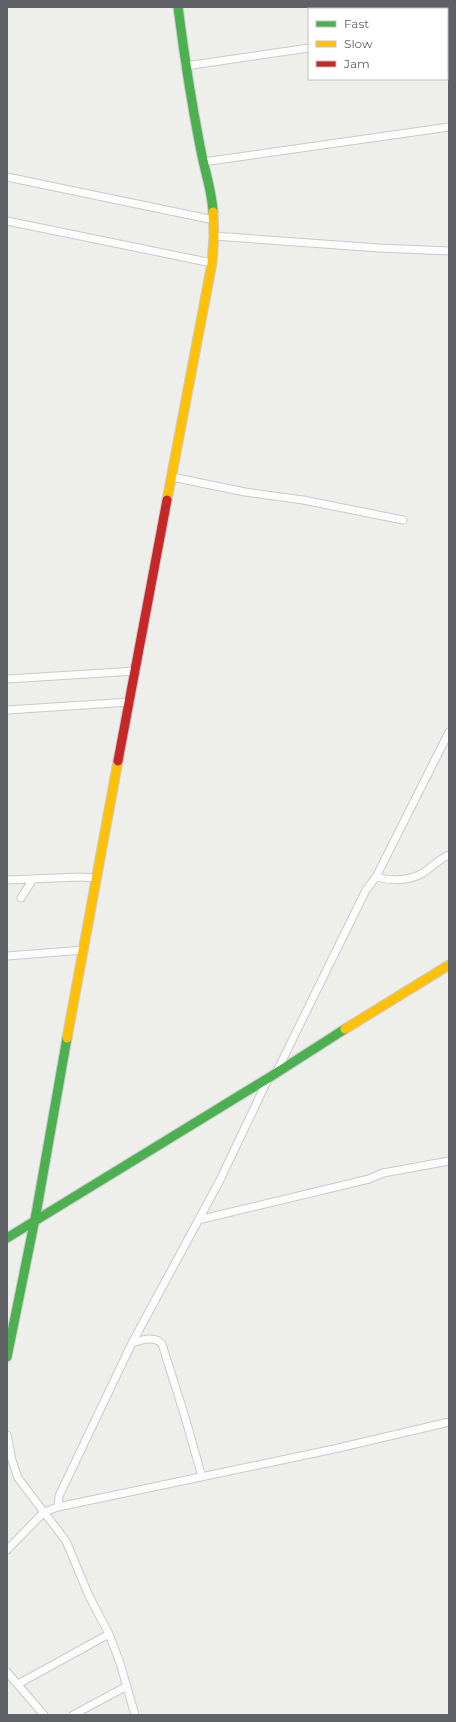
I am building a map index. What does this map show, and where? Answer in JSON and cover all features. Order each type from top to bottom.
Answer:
[{"type":"street","points":[[7,1357],[34,1222],[96,878],[212,263],[214,220],[212,195],[203,162],[185,66],[178,7]]},
{"type":"street","points":[[185,66],[308,48]]},
{"type":"street","points":[[203,162],[449,127]]},
{"type":"street","points":[[7,177],[214,220]]},
{"type":"street","points":[[7,221],[212,263]]},
{"type":"street","points":[[214,236],[379,248],[449,251]]},
{"type":"street","points":[[172,477],[245,492],[303,500],[403,520]]},
{"type":"street","points":[[7,679],[136,671]]},
{"type":"street","points":[[7,710],[130,702]]},
{"type":"street","points":[[58,1507],[57,1502],[62,1489],[132,1343],[219,1182],[366,890],[376,877],[449,732]]},
{"type":"street","points":[[376,877],[394,881],[411,877],[422,873],[449,855]]},
{"type":"street","points":[[7,880],[80,877],[96,878]]},
{"type":"street","points":[[21,898],[33,879]]},
{"type":"street","points":[[7,956],[84,950]]},
{"type":"street","points":[[7,1238],[449,965]]},
{"type":"street","points":[[198,1220],[369,1179],[383,1173],[449,1161]]},
{"type":"street","points":[[132,1343],[153,1339],[159,1340],[162,1344],[202,1477]]},
{"type":"street","points":[[7,1550],[44,1512],[58,1507],[334,1449],[449,1422]]},
{"type":"street","points":[[7,1435],[9,1463],[18,1478],[66,1541],[90,1596],[109,1634],[120,1663],[134,1713],[127,1715]]},
{"type":"street","points":[[18,1684],[109,1634]]},
{"type":"street","points":[[7,1672],[43,1715]]},
{"type":"street","points":[[73,1715],[127,1686]]},
{"type":"traffic: fast","points":[[178,7],[185,60],[213,212]]},
{"type":"traffic: fast","points":[[7,1238],[270,1077],[345,1029]]},
{"type":"traffic: fast","points":[[7,1357],[36,1214],[67,1038]]},
{"type":"traffic: slow","points":[[167,500],[212,263],[214,236],[213,212]]},
{"type":"traffic: slow","points":[[67,1038],[118,761]]},
{"type":"traffic: slow","points":[[345,1029],[449,965]]},
{"type":"traffic: jam","points":[[118,761],[167,500]]}]
